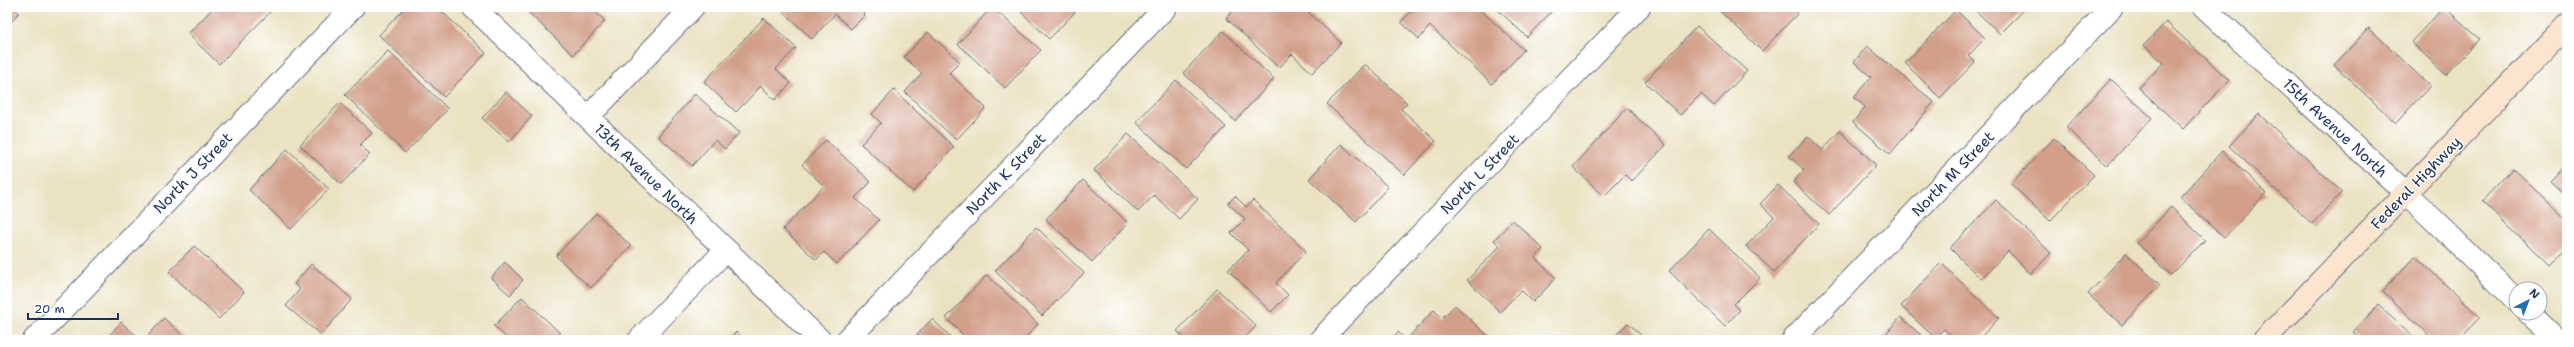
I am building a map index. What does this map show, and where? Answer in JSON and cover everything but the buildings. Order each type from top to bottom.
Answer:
[{"type":"main road","name":"Federal Highway","points":[[2264,340],[2567,25]]},
{"type":"street","name":"North J Street","points":[[34,340],[353,7]]},
{"type":"street","name":"13th Avenue North","points":[[473,7],[820,340]]},
{"type":"street","points":[[588,117],[693,7]]},
{"type":"street","name":"North K Street","points":[[847,340],[1166,7]]},
{"type":"street","name":"North L Street","points":[[1320,340],[1639,7]]},
{"type":"street","name":"North M Street","points":[[1793,340],[2112,7]]},
{"type":"street","name":"15th Avenue North","points":[[2204,7],[2406,193],[2508,292]]},
{"type":"street","points":[[639,340],[726,250]]},
{"type":"street","points":[[2537,321],[2557,340]]}]
